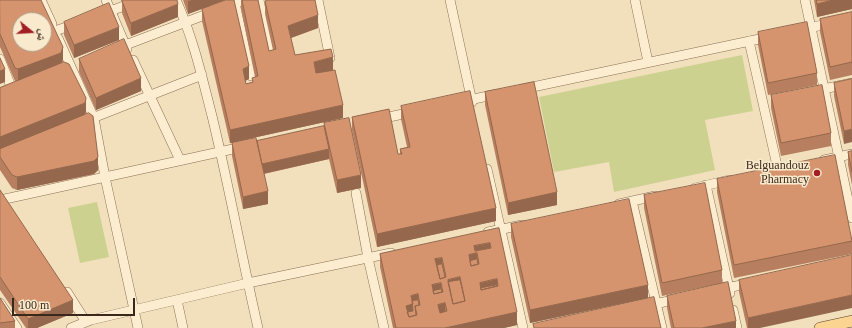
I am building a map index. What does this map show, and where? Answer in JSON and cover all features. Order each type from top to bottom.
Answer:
[{"type":"main road","points":[[820,328],[852,322]]},
{"type":"street","points":[[41,0],[94,118],[105,177],[138,328]]},
{"type":"street","points":[[106,0],[125,45],[180,160]]},
{"type":"street","points":[[97,16],[140,0]]},
{"type":"street","points":[[176,0],[186,22],[202,75],[258,328]]},
{"type":"street","points":[[259,0],[271,59]]},
{"type":"street","points":[[318,0],[330,58]]},
{"type":"street","points":[[450,0],[472,103]]},
{"type":"street","points":[[635,0],[648,62]]},
{"type":"street","points":[[804,0],[852,218]]},
{"type":"street","points":[[105,53],[241,1],[251,76]]},
{"type":"street","points":[[449,104],[472,103],[514,91],[784,34],[852,18]]},
{"type":"street","points":[[55,31],[83,21]]},
{"type":"street","points":[[749,41],[766,101],[778,170]]},
{"type":"street","points":[[0,60],[13,89]]},
{"type":"street","points":[[80,123],[202,75]]},
{"type":"street","points":[[808,92],[852,83]]},
{"type":"street","points":[[373,120],[418,111]]},
{"type":"street","points":[[0,191],[8,202],[105,177],[251,145]]},
{"type":"street","points":[[816,162],[852,154]]},
{"type":"street","points":[[485,161],[523,328]]},
{"type":"street","points":[[684,190],[735,179]]},
{"type":"street","points":[[706,185],[737,328]]},
{"type":"street","points":[[356,193],[368,258],[384,328]]},
{"type":"street","points":[[609,206],[662,195]]},
{"type":"street","points":[[632,201],[662,328]]},
{"type":"street","points":[[478,234],[532,223]]},
{"type":"street","points":[[71,328],[86,322],[248,283],[400,251]]},
{"type":"street","points":[[707,292],[759,281]]},
{"type":"street","points":[[61,283],[86,322]]},
{"type":"street","points":[[634,308],[685,297]]},
{"type":"street","points":[[177,300],[183,328]]},
{"type":"street","points":[[0,303],[17,328]]},
{"type":"green space","points":[[742,55],[753,111],[705,120],[715,170],[614,192],[609,162],[554,172],[539,97]]},
{"type":"green space","points":[[97,202],[109,257],[80,263],[68,208]]},
{"type":"building","points":[[0,0],[41,0],[47,12],[12,12],[12,52],[52,52],[52,24],[63,47],[61,53],[18,69],[15,68],[0,34]]},
{"type":"building","points":[[122,0],[177,0],[178,4],[131,23]]},
{"type":"building","points":[[226,0],[234,0],[249,66],[243,69],[246,84],[253,82],[252,78],[258,76],[242,0],[258,0],[269,51],[276,49],[265,1],[315,0],[318,15],[288,26],[295,55],[331,49],[333,57],[314,62],[316,73],[335,70],[343,105],[230,130],[202,9]]},
{"type":"building","points":[[817,0],[833,0],[817,4]]},
{"type":"building","points":[[109,3],[119,27],[74,45],[64,22]]},
{"type":"building","points":[[852,12],[852,62],[830,67],[820,19]]},
{"type":"building","points":[[807,22],[817,73],[768,83],[758,32]]},
{"type":"building","points":[[124,39],[141,78],[96,98],[79,59]]},
{"type":"building","points":[[0,58],[5,69],[0,71]]},
{"type":"building","points":[[64,62],[69,64],[86,98],[85,103],[0,137],[0,88]]},
{"type":"building","points":[[852,79],[852,129],[844,131],[834,83]]},
{"type":"building","points":[[534,82],[557,192],[508,203],[485,92]]},
{"type":"building","points":[[822,85],[831,133],[781,143],[771,95]]},
{"type":"building","points":[[470,91],[496,208],[377,234],[352,117],[389,109],[398,154],[402,154],[400,149],[410,147],[401,106]]},
{"type":"building","points":[[89,113],[93,116],[98,157],[94,161],[17,177],[12,175],[0,157],[0,149]]},
{"type":"building","points":[[349,118],[361,175],[337,180],[324,123]]},
{"type":"building","points":[[324,126],[329,149],[262,164],[257,141]]},
{"type":"building","points":[[256,138],[268,191],[243,197],[232,143]]},
{"type":"building","points":[[852,151],[852,172],[848,152]]},
{"type":"building","points":[[835,155],[852,241],[734,265],[717,179]]},
{"type":"building","points":[[705,183],[722,270],[662,283],[644,195]]},
{"type":"building","points":[[0,190],[73,300],[28,319],[0,277]]},
{"type":"building","points":[[629,199],[648,285],[530,310],[511,224]]},
{"type":"building","points":[[499,228],[517,312],[445,328],[396,328],[380,254]],"holes":[[[490,243],[491,248],[475,251],[474,246]],[[477,253],[479,264],[471,266],[469,255]],[[442,258],[446,277],[440,279],[435,259]],[[460,277],[465,301],[453,304],[448,280]],[[497,279],[498,286],[481,290],[480,283]],[[441,283],[443,292],[434,294],[432,285]],[[418,294],[420,305],[415,306],[417,315],[409,317],[406,306],[413,304],[411,296]],[[445,303],[447,311],[440,313],[438,305]]]},
{"type":"building","points":[[852,255],[852,295],[748,318],[739,280]]},
{"type":"building","points":[[477,259],[478,264],[471,266],[470,261]]},
{"type":"building","points":[[442,264],[445,277],[440,279],[437,265]]},
{"type":"building","points":[[460,280],[465,301],[453,304],[448,282]]},
{"type":"building","points":[[728,282],[736,321],[702,328],[674,328],[667,296]]},
{"type":"building","points":[[497,286],[481,290],[481,288]]},
{"type":"building","points":[[441,289],[442,292],[434,294],[433,291]]},
{"type":"building","points":[[654,297],[661,328],[534,328],[533,324]]},
{"type":"building","points":[[0,298],[15,321],[0,323]]},
{"type":"building","points":[[418,300],[419,305],[415,306],[416,315],[409,317],[407,312],[413,311],[412,301]]},
{"type":"place","name":"Belguandouz Pharmacy","points":[[817,173]]}]
